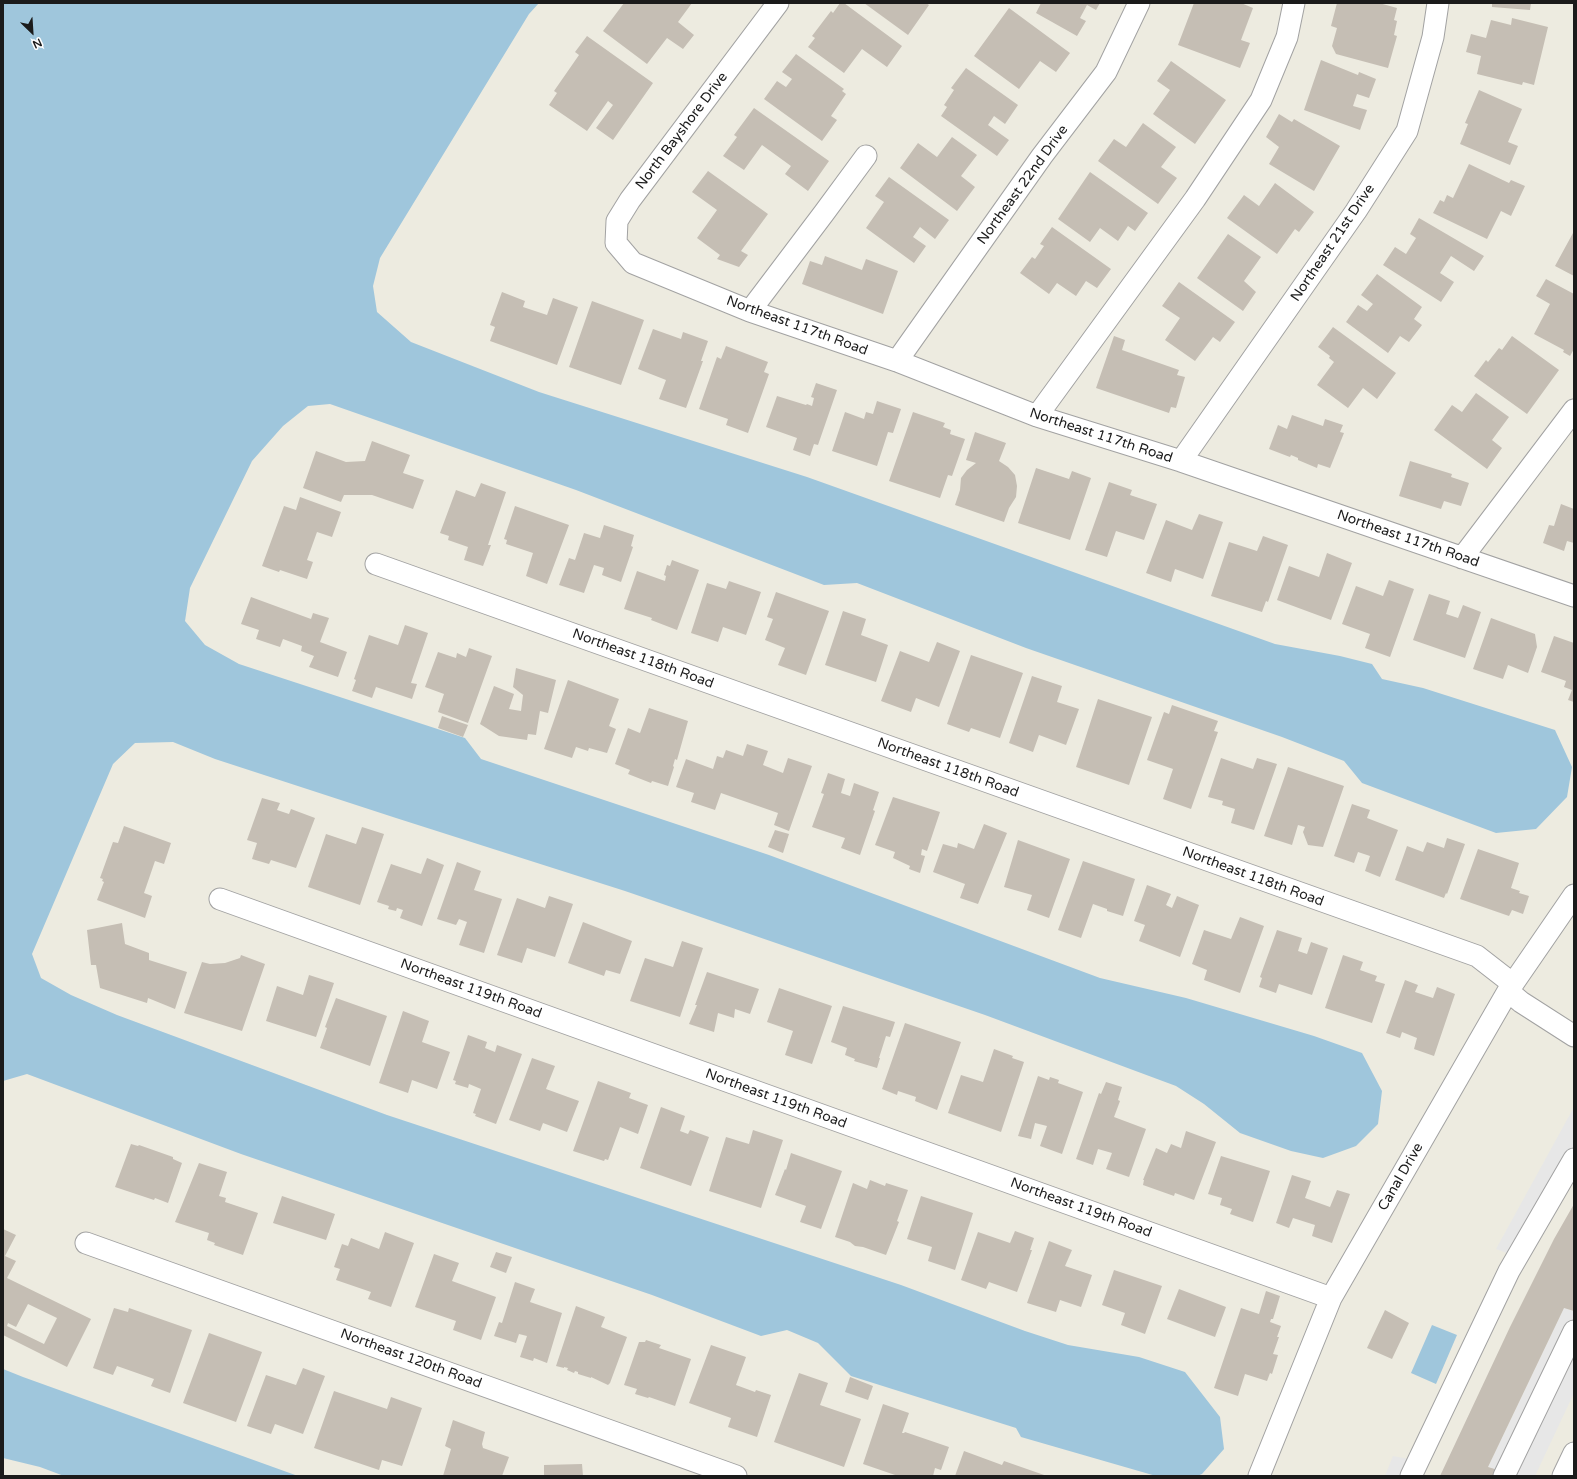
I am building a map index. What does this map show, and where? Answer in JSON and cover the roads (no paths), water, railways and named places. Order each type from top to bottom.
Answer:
[{"type":"street","name":"North Bayshore Drive","points":[[633,263],[616,242],[617,221],[630,200],[778,3]]},
{"type":"street","name":"Northeast 22nd Drive","points":[[897,361],[1042,156],[1106,72],[1139,3]]},
{"type":"street","points":[[1037,416],[1195,199],[1261,100],[1288,37],[1294,3]]},
{"type":"street","name":"Northeast 21st Drive","points":[[1181,461],[1356,211],[1407,131],[1432,37],[1438,3]]},
{"type":"street","points":[[750,311],[866,156]]},
{"type":"street","name":"Northeast 117th Road","points":[[633,263],[750,311],[897,361],[1037,416],[1181,461],[1574,596]]},
{"type":"street","points":[[1462,558],[1574,410]]},
{"type":"street","name":"Northeast 118th Road","points":[[376,564],[1477,956],[1511,988],[1520,1002],[1574,1036]]},
{"type":"street","name":"Canal Drive","points":[[1259,1476],[1331,1298],[1511,988],[1574,895]]},
{"type":"street","name":"Northeast 119th Road","points":[[220,899],[1331,1298]]},
{"type":"street","points":[[1410,1476],[1509,1271],[1574,1159]]},
{"type":"street","name":"Northeast 120th Road","points":[[86,1243],[736,1476]]},
{"type":"street","points":[[1504,1476],[1574,1330]]},
{"type":"street","points":[[1563,1476],[1574,1452]]},
{"type":"water","points":[[3,3],[539,3],[529,14],[380,258],[373,286],[377,312],[411,342],[539,392],[807,477],[1275,644],[1340,656],[1372,664],[1382,679],[1423,688],[1555,730],[1572,767],[1567,797],[1536,829],[1496,833],[1362,783],[1344,761],[1282,737],[1026,648],[857,583],[824,585],[576,490],[330,404],[308,406],[283,426],[252,461],[190,588],[185,621],[205,645],[239,664],[465,738],[481,759],[769,855],[1100,978],[1186,998],[1314,1036],[1362,1053],[1382,1091],[1378,1124],[1356,1146],[1323,1158],[1291,1151],[1240,1133],[1204,1104],[1176,1086],[985,1015],[625,891],[215,759],[173,742],[135,743],[113,764],[32,954],[41,978],[71,995],[117,1015],[387,1115],[901,1285],[1025,1331],[1068,1345],[1139,1357],[1185,1372],[1220,1417],[1224,1449],[1202,1474],[1197,1476],[1156,1476],[1021,1437],[1016,1428],[851,1376],[818,1343],[787,1330],[761,1336],[652,1295],[241,1154],[27,1074],[3,1081]]},
{"type":"water","points":[[1432,1325],[1457,1335],[1436,1384],[1411,1373]]},
{"type":"water","points":[[3,1369],[298,1476],[64,1476],[40,1467],[3,1458]]}]
